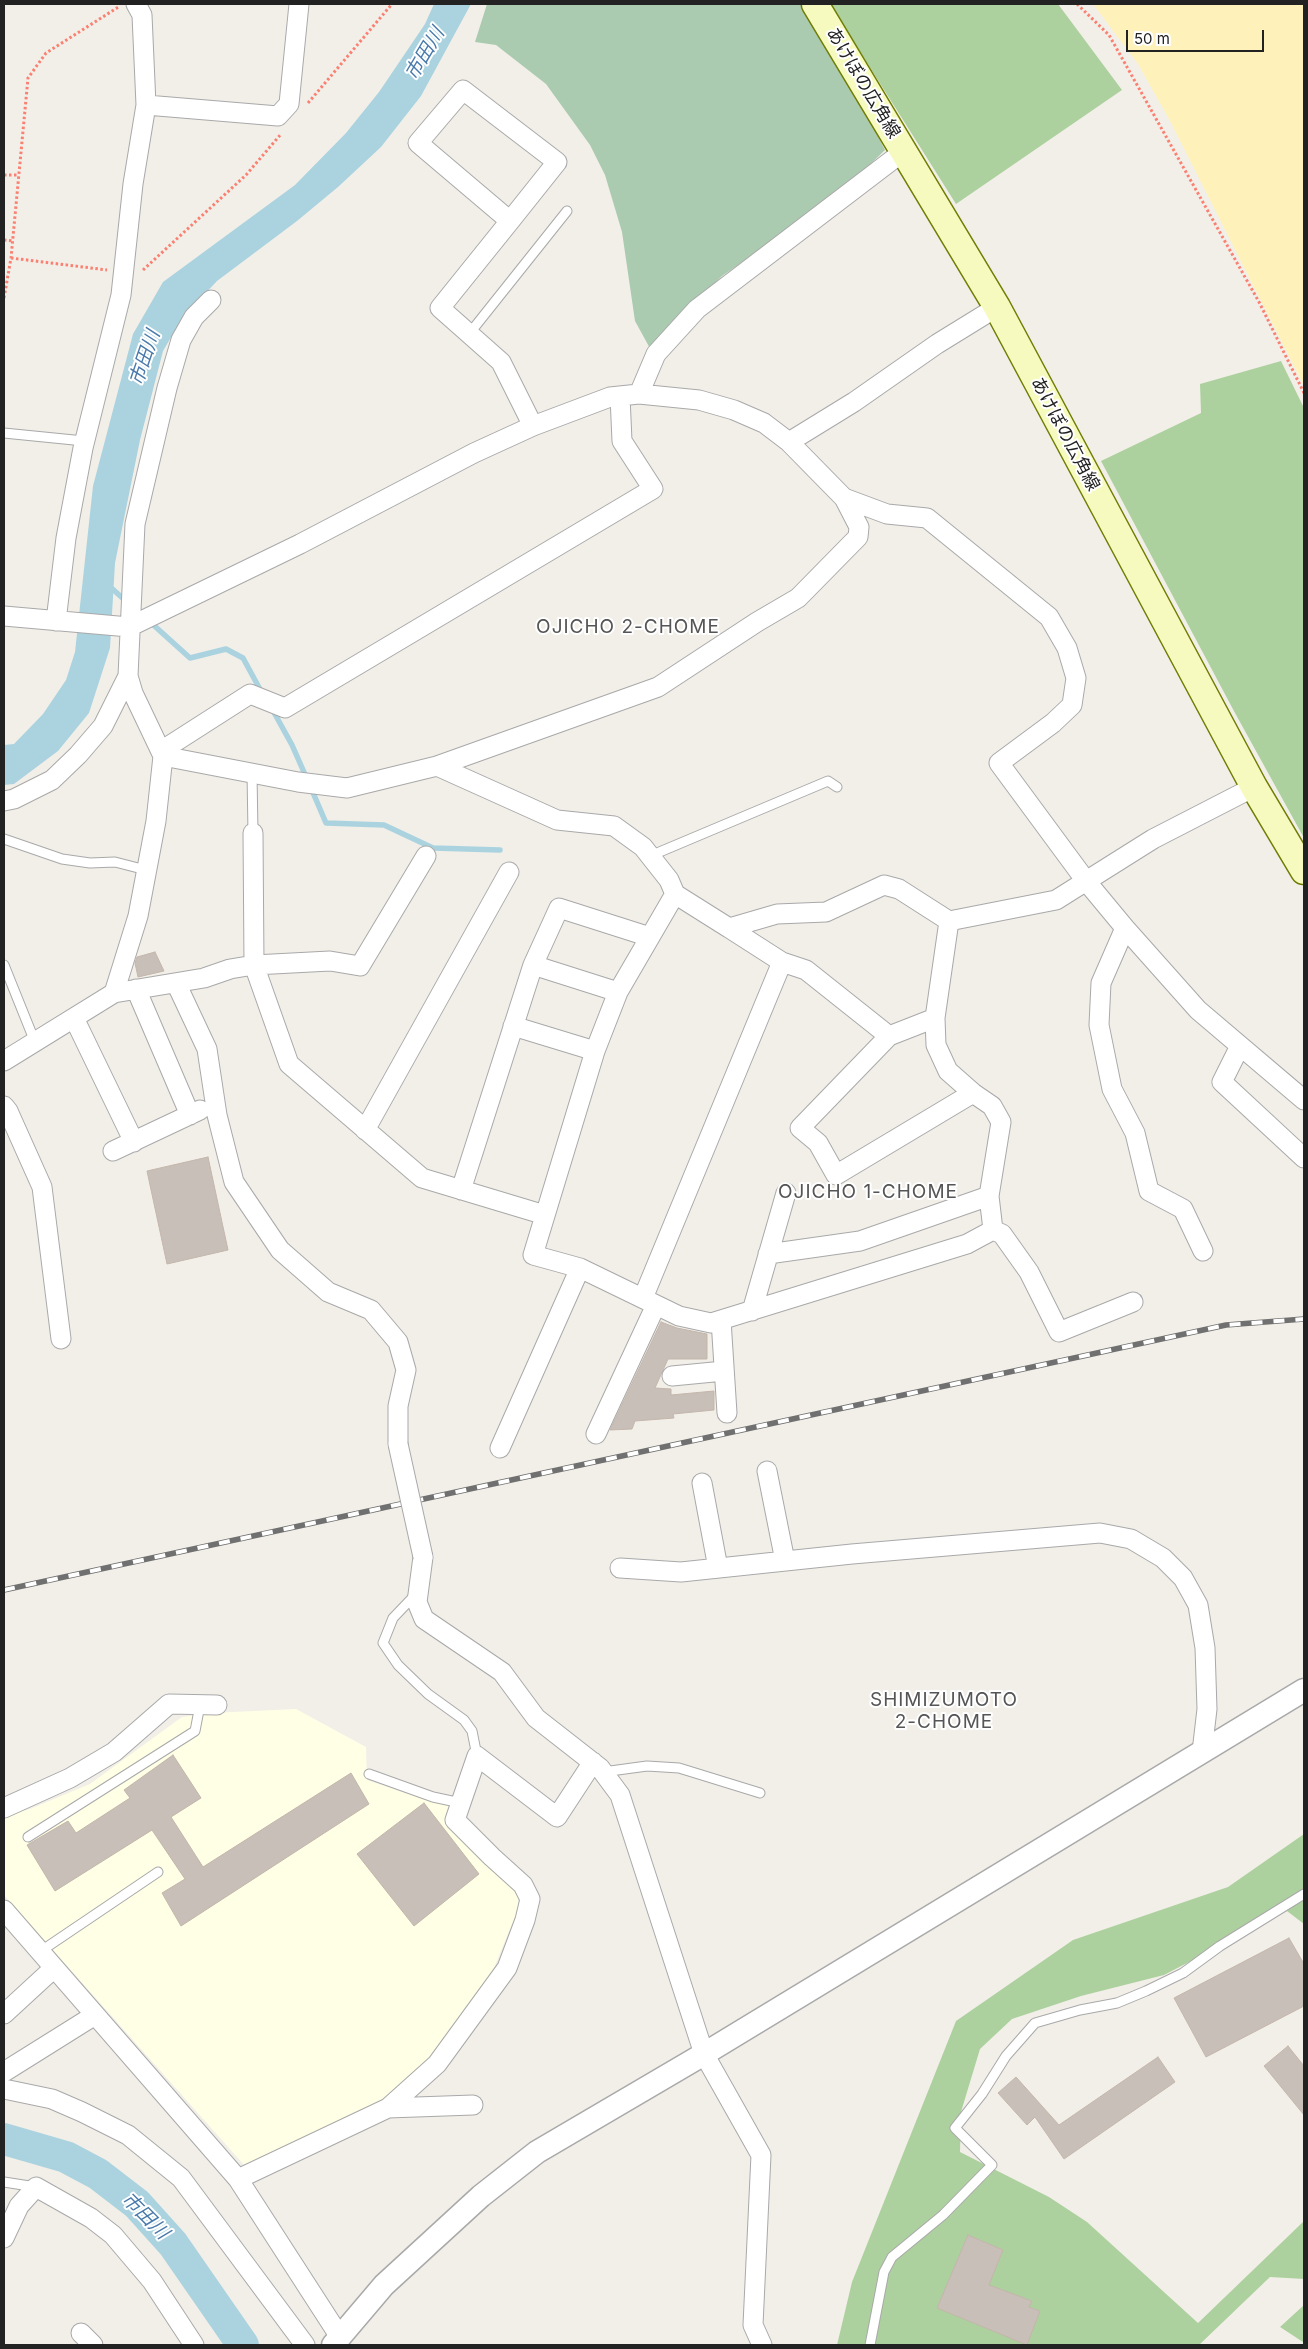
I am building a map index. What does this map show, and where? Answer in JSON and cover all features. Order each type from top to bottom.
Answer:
[{"type":"main road","name":"あけぼの広角線","points":[[815,4],[997,307],[1254,787],[1304,871]]},
{"type":"street","points":[[62,622],[66,538],[84,442],[121,295],[133,184],[146,105],[142,15],[136,4]]},
{"type":"street","points":[[146,105],[278,116],[289,104],[299,4]]},
{"type":"street","points":[[510,221],[418,143],[463,90],[557,162],[510,221],[440,308],[501,362],[532,426]]},
{"type":"street","points":[[639,394],[656,354],[697,309],[904,150]]},
{"type":"street","points":[[114,993],[138,916],[156,821],[162,753],[133,693],[128,676],[135,524],[167,388],[181,340],[194,317],[211,300]]},
{"type":"street","points":[[788,442],[854,402],[937,344],[997,307]]},
{"type":"street","points":[[4,616],[129,627],[300,544],[474,453],[532,426],[610,397],[639,394],[699,400],[734,410],[764,423],[788,442],[844,498],[858,527],[858,537],[798,598],[757,622],[658,687],[437,766],[347,788],[252,773],[162,753]]},
{"type":"street","points":[[162,753],[250,694],[285,708],[653,489],[622,441],[620,396]]},
{"type":"street","points":[[844,498],[887,514],[927,518],[1049,616],[1067,648],[1076,678],[1072,705],[1053,723],[999,763],[1086,881],[1198,1010],[1304,1100]]},
{"type":"street","points":[[4,801],[14,799],[52,780],[78,755],[103,726],[128,676]]},
{"type":"street","points":[[437,766],[557,820],[614,826],[643,847],[669,880],[675,894],[782,962],[806,970],[889,1036]]},
{"type":"street","points":[[729,928],[777,914],[826,912],[884,885],[899,889],[950,921],[1056,900],[1153,839],[1254,787]]},
{"type":"street","points":[[253,833],[254,965],[289,1064],[422,1178],[546,1215]]},
{"type":"street","points":[[4,1061],[114,993],[204,978],[230,969],[254,965],[330,962],[360,966],[426,856]]},
{"type":"street","points":[[365,1130],[509,872]]},
{"type":"street","points":[[675,894],[618,992],[595,1051],[533,1255],[580,1268],[679,1316],[712,1323],[967,1244],[993,1230]]},
{"type":"street","points":[[461,1190],[533,965],[559,908],[650,937]]},
{"type":"street","points":[[950,921],[935,1018],[936,1045],[948,1071],[973,1093],[992,1106],[1001,1122],[989,1196],[993,1230]]},
{"type":"street","points":[[1125,928],[1101,983],[1099,1024],[1112,1089],[1135,1133],[1149,1191],[1183,1209],[1203,1252]]},
{"type":"street","points":[[596,1434],[650,1302],[782,962]]},
{"type":"street","points":[[533,965],[618,992]]},
{"type":"street","points":[[176,982],[207,1049],[227,1163],[234,1182],[280,1250],[328,1292],[371,1310],[398,1342],[406,1370],[398,1406],[398,1444],[423,1557],[417,1602],[424,1619],[502,1672],[536,1718],[598,1767],[620,1795],[704,2054],[761,2156],[753,2325],[762,2345]]},
{"type":"street","points":[[136,990],[190,1114]]},
{"type":"street","points":[[74,1018],[134,1142]]},
{"type":"street","points":[[935,1018],[889,1036],[800,1128],[818,1144],[836,1175],[973,1093]]},
{"type":"street","points":[[513,1026],[595,1051]]},
{"type":"street","points":[[1240,1046],[1222,1082],[1304,1158]]},
{"type":"street","points":[[114,1151],[216,1102]]},
{"type":"street","points":[[4,1106],[42,1187],[61,1339]]},
{"type":"street","points":[[752,1311],[786,1193]]},
{"type":"street","points":[[768,1254],[860,1242],[989,1196]]},
{"type":"street","points":[[993,1230],[1002,1234],[1029,1272],[1060,1332],[1133,1302]]},
{"type":"street","points":[[500,1448],[580,1268]]},
{"type":"street","points":[[721,1320],[727,1413]]},
{"type":"street","points":[[672,1376],[724,1371]]},
{"type":"street","points":[[767,1471],[785,1561]]},
{"type":"street","points":[[702,1483],[718,1568]]},
{"type":"street","points":[[620,1568],[681,1572],[1100,1533],[1131,1539],[1163,1558],[1183,1578],[1198,1605],[1205,1648],[1207,1709],[1202,1752]]},
{"type":"street","points":[[5,1914],[41,1951],[238,2180],[337,2341],[384,2285],[481,2196],[537,2152],[704,2054],[1304,1690]]},
{"type":"street","points":[[4,1808],[70,1778],[114,1752],[169,1704],[208,1705]]},
{"type":"street","points":[[238,2180],[388,2108],[437,2064],[507,1968],[525,1920],[530,1899],[523,1885],[492,1858],[456,1820],[476,1756],[557,1817],[598,1767]]},
{"type":"street","points":[[4,2014],[54,1968]]},
{"type":"street","points":[[4,2072],[95,2015]]},
{"type":"street","points":[[4,2089],[52,2100],[82,2112],[128,2135],[181,2178],[305,2345]]},
{"type":"street","points":[[388,2108],[473,2105]]},
{"type":"street","points":[[4,2238],[19,2206],[36,2187],[91,2218],[113,2235],[152,2280],[194,2345]]},
{"type":"lane","points":[[469,334],[567,211]]},
{"type":"lane","points":[[4,433],[84,442]]},
{"type":"lane","points":[[252,773],[253,833]]},
{"type":"lane","points":[[650,856],[828,781],[837,787]]},
{"type":"lane","points":[[4,839],[62,859],[90,863],[115,862],[146,870]]},
{"type":"lane","points":[[4,965],[35,1042]]},
{"type":"lane","points":[[418,1592],[392,1618],[383,1643],[398,1665],[422,1688],[464,1720],[472,1732],[476,1756]]},
{"type":"lane","points":[[28,1837],[195,1732],[208,1705]]},
{"type":"lane","points":[[598,1767],[647,1766],[679,1768],[760,1793]]},
{"type":"lane","points":[[369,1774],[433,1797],[461,1803]]},
{"type":"lane","points":[[41,1951],[158,1872]]},
{"type":"lane","points":[[870,2345],[884,2272],[892,2258],[943,2215],[992,2165],[955,2128],[982,2094],[1006,2056],[1035,2024],[1080,2010],[1117,2002],[1146,1991],[1183,1973],[1220,1946],[1304,1894]]},
{"type":"lane","points":[[4,2182],[36,2187]]},
{"type":"path","points":[[4,298],[13,241],[28,78],[46,53],[124,4]]},
{"type":"path","points":[[303,108],[392,4]]},
{"type":"path","points":[[1077,4],[1109,35],[1259,302],[1304,393]]},
{"type":"path","points":[[121,295],[146,267],[246,175],[284,130]]},
{"type":"path","points":[[4,175],[19,175]]},
{"type":"path","points":[[4,240],[13,241]]},
{"type":"path","points":[[11,258],[123,272]]},
{"type":"shaded area","points":[[487,4],[807,4],[823,28],[885,150],[850,184],[786,232],[722,276],[685,312],[652,352],[635,321],[622,232],[605,175],[590,145],[546,84],[496,45],[475,42]]},
{"type":"shaded area","points":[[296,1709],[366,1747],[367,1780],[408,1794],[451,1805],[518,1896],[519,1907],[491,1975],[465,2013],[412,2079],[381,2100],[245,2166],[4,1895],[4,1817],[30,1809],[90,1784],[182,1717],[211,1713]]},
{"type":"green space","points":[[830,4],[1058,4],[1122,90],[956,204]]},
{"type":"green space","points":[[1281,361],[1304,408],[1304,838],[1101,461],[1201,413],[1200,384]]},
{"type":"green space","points":[[1304,1834],[1304,1924],[1287,1911],[1164,1975],[1081,1996],[1012,2019],[980,2049],[961,2112],[960,2152],[1049,2197],[1087,2222],[1198,2323],[1304,2221],[1304,2279],[1270,2277],[1199,2345],[837,2345],[852,2282],[956,2021],[1073,1940],[1228,1887]]},
{"type":"green space","points":[[1304,2305],[1304,2341],[1303,2342],[1280,2327]]},
{"type":"sand","points":[[1093,4],[1304,4],[1304,386],[1170,121],[1138,64]]},
{"type":"water","points":[[434,4],[471,4],[421,96],[381,147],[338,187],[297,221],[217,281],[183,317],[163,351],[140,440],[115,563],[110,648],[89,713],[58,751],[14,784],[4,785],[4,745],[14,744],[43,714],[66,680],[75,652],[93,486],[133,334],[163,282],[295,185],[346,133],[379,92],[425,24]]},
{"type":"building","points":[[155,952],[164,971],[138,977],[135,963],[137,957]]},
{"type":"building","points":[[208,1157],[228,1250],[167,1264],[147,1171]]},
{"type":"building","points":[[661,1322],[677,1328],[707,1334],[707,1359],[668,1359],[655,1388],[671,1389],[671,1395],[714,1391],[714,1410],[673,1414],[674,1418],[635,1421],[632,1429],[610,1430]]},
{"type":"building","points":[[173,1755],[201,1798],[171,1817],[203,1867],[351,1773],[369,1804],[181,1926],[162,1893],[185,1879],[152,1830],[55,1891],[27,1845],[68,1821],[76,1833],[130,1798],[124,1790]]},
{"type":"building","points":[[424,1803],[479,1874],[414,1926],[357,1854]]},
{"type":"building","points":[[1289,1938],[1304,1964],[1304,2006],[1206,2057],[1174,1998]]},
{"type":"building","points":[[1288,2046],[1304,2066],[1304,2115],[1264,2066]]},
{"type":"building","points":[[1158,2057],[1175,2082],[1064,2159],[1035,2117],[1027,2125],[998,2093],[1016,2077],[1059,2125]]},
{"type":"building","points":[[968,2235],[1003,2250],[989,2285],[1032,2301],[1029,2307],[1040,2311],[1027,2345],[937,2308]]},
{"type":"waterway","points":[[108,585],[127,602]]},
{"type":"waterway","points":[[149,621],[190,658],[226,649],[243,658],[262,693]]},
{"type":"waterway","points":[[271,707],[292,745],[307,779]]},
{"type":"waterway","points":[[311,788],[326,823],[384,825],[433,848],[500,850]]},
{"type":"waterway","name":"市田川","points":[[4,2139],[66,2157],[98,2174],[137,2204],[173,2244],[243,2345]]},
{"type":"railway","points":[[4,1590],[1226,1325],[1304,1319]]},
{"type":"district","name":"OJICHO 2-CHOME","points":[[628,627]]},
{"type":"district","name":"OJICHO 1-CHOME","points":[[868,1192]]},
{"type":"district","name":"SHIMIZUMOTO 2-CHOME","points":[[944,1711]]}]
